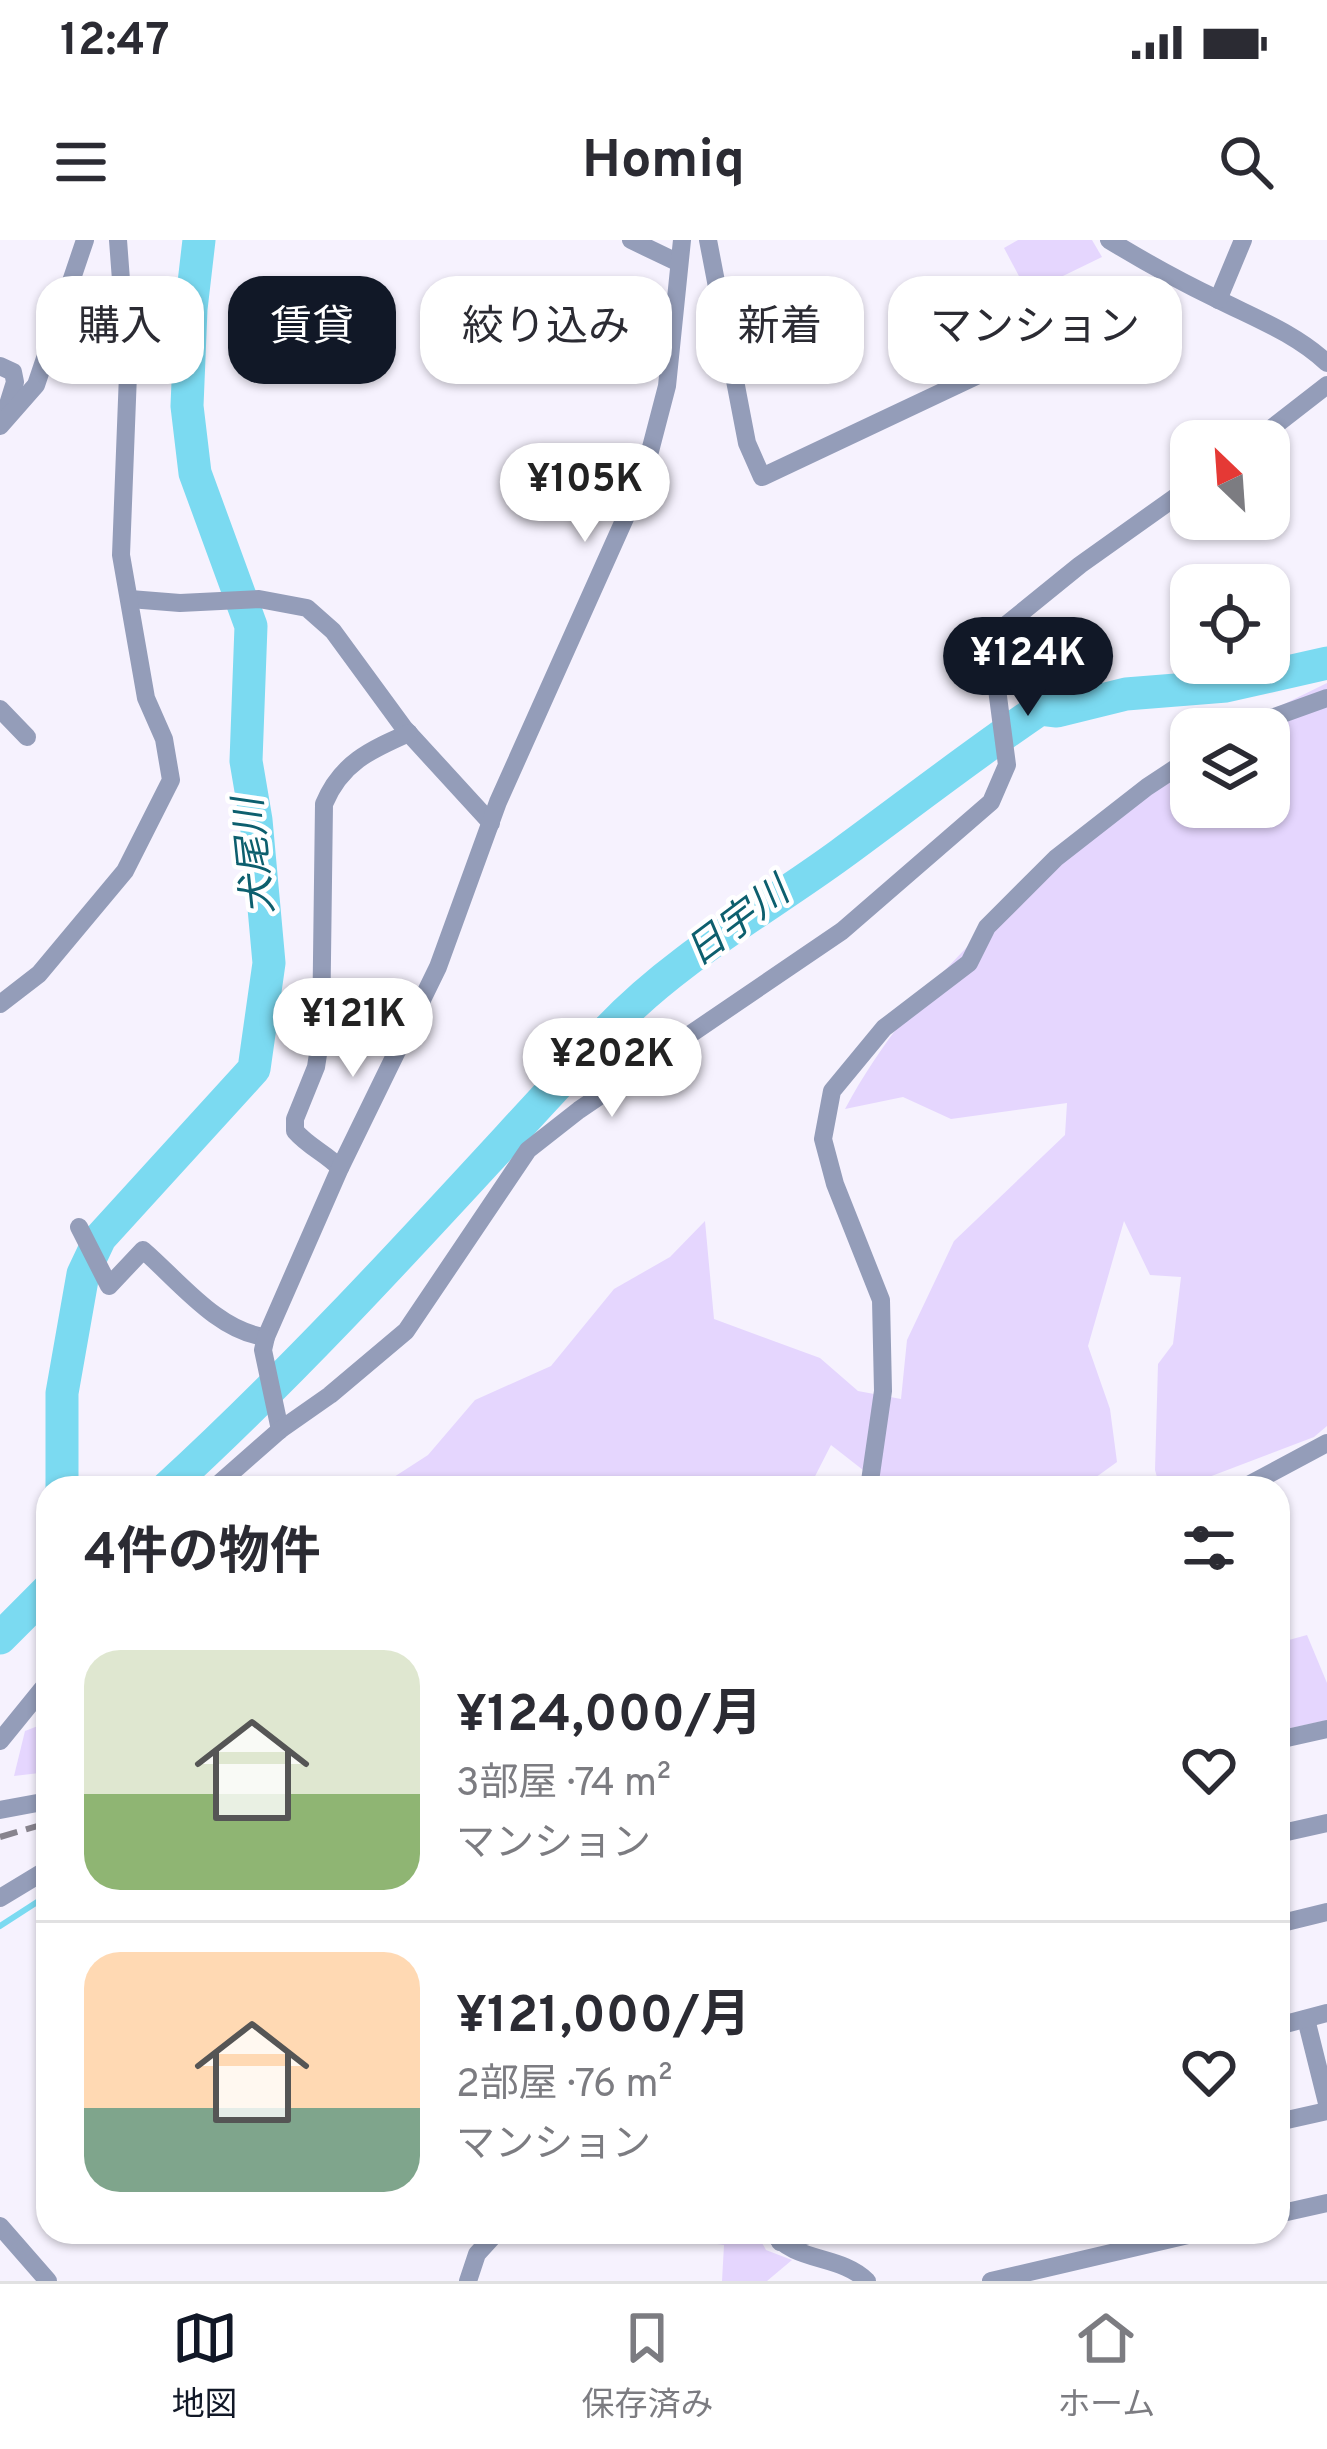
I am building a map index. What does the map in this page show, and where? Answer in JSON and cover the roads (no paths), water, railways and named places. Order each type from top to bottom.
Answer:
[{"type":"street","points":[[0,425],[36,385],[85,240]]},
{"type":"street","points":[[0,1004],[39,974],[125,871],[171,780],[164,739],[146,698],[121,555],[128,374],[118,240]]},
{"type":"street","points":[[631,240],[679,263]]},
{"type":"street","points":[[279,1423],[265,1344],[340,1168],[438,967],[491,823],[643,478],[667,386],[682,240]]},
{"type":"street","points":[[708,240],[715,276]]},
{"type":"street","points":[[1109,240],[1293,337],[1327,363]]},
{"type":"street","points":[[1218,300],[1243,240]]},
{"type":"street","points":[[0,366],[13,372],[16,382],[0,425]]},
{"type":"street","points":[[737,384],[747,443],[762,477],[960,384]]},
{"type":"street","points":[[1282,420],[1327,386]]},
{"type":"street","points":[[226,1476],[279,1423],[330,1395],[406,1331],[528,1150],[579,1110],[842,931],[991,802],[1007,765],[992,651],[1001,629],[1170,501]]},
{"type":"street","points":[[130,599],[180,603],[259,598],[307,608],[333,631],[409,733],[491,823]]},
{"type":"street","points":[[1290,711],[1327,698]]},
{"type":"street","points":[[0,709],[27,737]]},
{"type":"street","points":[[340,1168],[295,1131],[295,1119],[316,1066],[320,1035],[324,804],[333,782],[352,760],[409,733]]},
{"type":"street","points":[[871,1476],[883,1391],[881,1300],[835,1184],[824,1139],[832,1091],[884,1028],[969,963],[987,927],[1056,858],[1170,772]]},
{"type":"street","points":[[79,1227],[109,1286],[143,1250],[225,1322],[265,1344]]},
{"type":"street","points":[[1265,1476],[1327,1443]]},
{"type":"street","points":[[0,1741],[36,1697]]},
{"type":"street","points":[[1290,1737],[1327,1729]]},
{"type":"street","points":[[0,1810],[36,1803]]},
{"type":"street","points":[[1290,1831],[1327,1823]]},
{"type":"street","points":[[0,1898],[36,1876]]},
{"type":"street","points":[[1290,1917],[1327,1912]]},
{"type":"street","points":[[1290,2023],[1327,2013]]},
{"type":"street","points":[[1290,2118],[1327,2107],[1306,2019]]},
{"type":"street","points":[[1290,2212],[1327,2203]]},
{"type":"street","points":[[0,2226],[48,2281]]},
{"type":"street","points":[[468,2281],[477,2254],[486,2244]]},
{"type":"street","points":[[788,2244],[804,2254],[840,2262],[867,2281]]},
{"type":"street","points":[[991,2281],[1137,2244]]},
{"type":"waterway","name":"犬尾川","points":[[62,1476],[62,1393],[83,1274],[100,1238],[254,1069],[269,963],[246,761],[251,626],[195,473],[187,406],[199,240]]},
{"type":"waterway","name":"日宇川","points":[[180,1476],[338,1320],[635,1003],[691,957],[990,744],[1040,709],[1057,711],[1126,694],[1226,686],[1327,663]]},
{"type":"waterway","name":"日宇川","points":[[0,1638],[36,1602]]},
{"type":"waterway","points":[[0,1926],[36,1903]]},
{"type":"railway","points":[[0,1837],[36,1826]]}]
